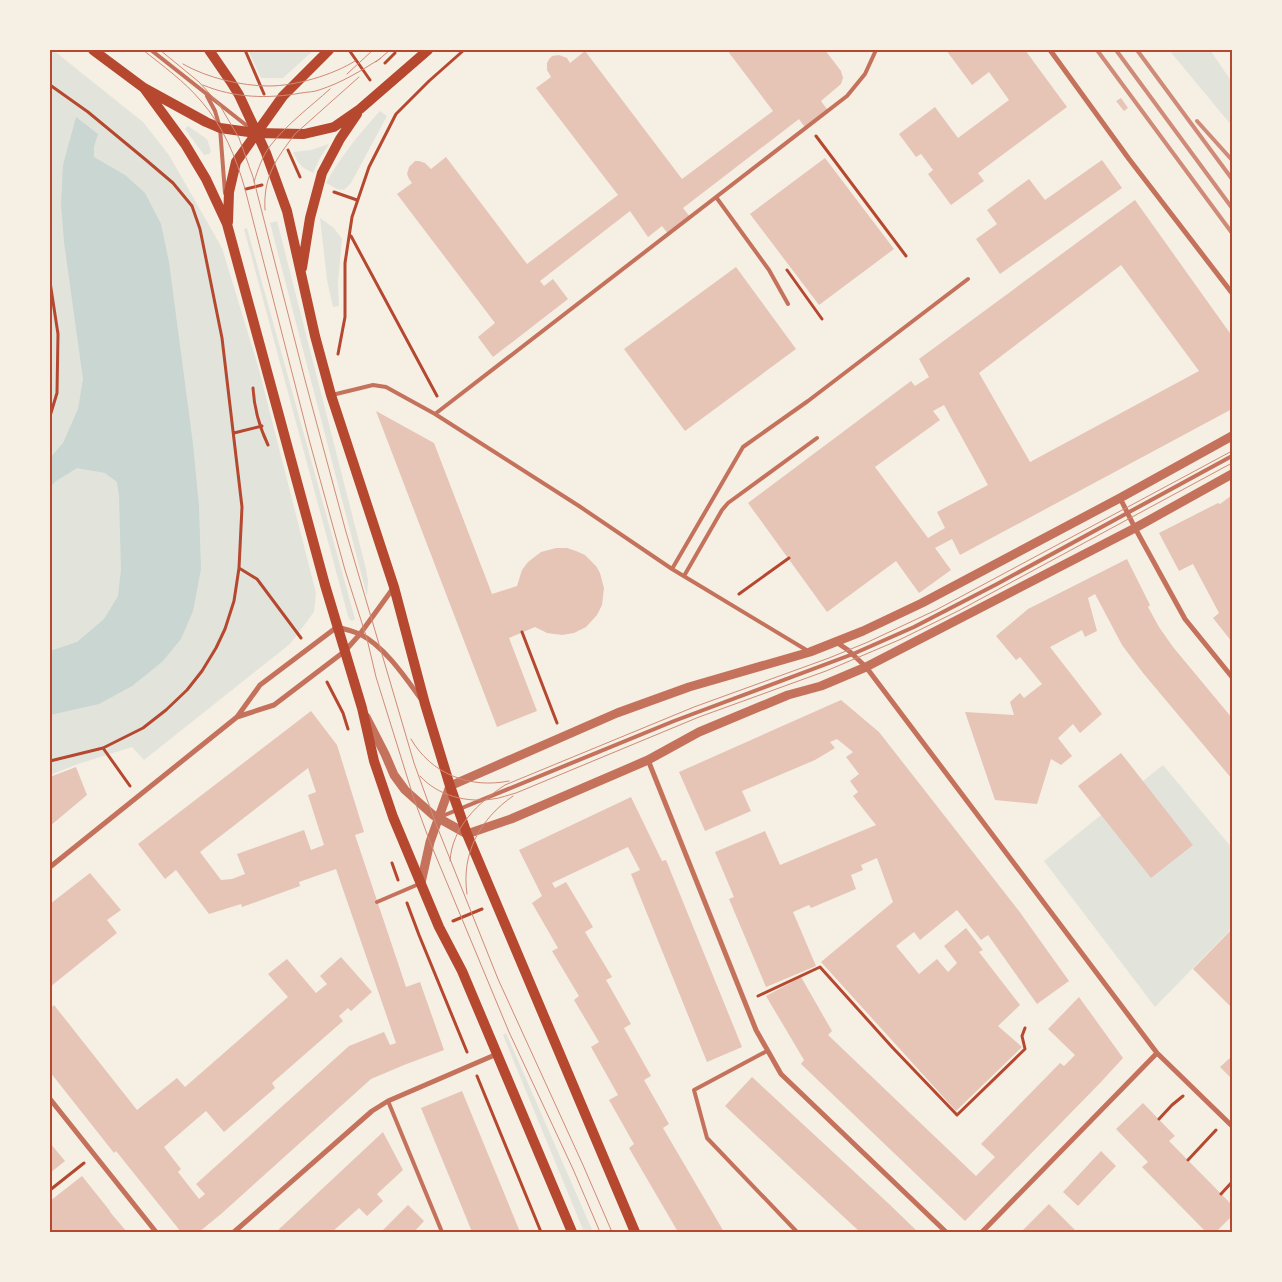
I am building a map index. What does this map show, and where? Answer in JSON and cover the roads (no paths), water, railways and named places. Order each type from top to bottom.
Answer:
[{"type":"main road","points":[[93,50],[144,88],[220,128],[256,133],[304,134],[334,127],[360,109],[428,50]]},
{"type":"main road","points":[[209,50],[239,95],[272,169],[287,211],[315,336],[331,395],[394,587],[424,704],[458,810],[635,1232]]},
{"type":"main road","points":[[228,224],[230,192],[236,162],[283,96],[329,50]]},
{"type":"main road","points":[[144,88],[174,128],[206,179],[228,224],[337,627],[362,708],[374,760],[393,817],[439,927],[462,971],[572,1232]]},
{"type":"main road","points":[[301,274],[310,218],[322,173],[340,139],[360,109]]},
{"type":"street","points":[[1050,50],[1129,158],[1232,293]]},
{"type":"street","points":[[421,883],[430,842],[450,786],[617,713],[689,687],[810,652],[863,631],[922,603],[1232,436]]},
{"type":"street","points":[[362,708],[394,775],[414,799],[438,818],[467,834],[519,815],[648,760],[699,732],[788,695],[821,686],[866,667],[1135,528],[1232,474]]},
{"type":"street","points":[[1120,498],[1185,619],[1232,677]]},
{"type":"street","points":[[237,717],[274,705],[345,651],[360,634],[394,587]]},
{"type":"street","points":[[50,867],[237,717],[260,685],[337,627],[360,634],[380,649],[402,673],[424,704]]},
{"type":"street","points":[[836,642],[853,654],[866,667],[1157,1053],[1232,1126]]},
{"type":"street","points":[[648,760],[744,1001],[767,1052],[781,1074],[946,1232]]},
{"type":"street","points":[[982,1232],[1157,1053]]},
{"type":"street","points":[[234,1232],[372,1111],[388,1101],[497,1054]]},
{"type":"street","points":[[50,1099],[156,1232]]},
{"type":"lane","points":[[151,50],[256,133]]},
{"type":"lane","points":[[435,414],[847,96],[865,74],[876,50]]},
{"type":"lane","points":[[206,94],[215,111],[220,128],[228,224]]},
{"type":"lane","points":[[716,197],[769,270],[788,304]]},
{"type":"lane","points":[[672,569],[743,447],[816,395],[968,279]]},
{"type":"lane","points":[[331,395],[373,385],[386,387],[435,414],[579,506],[672,569],[810,652]]},
{"type":"lane","points":[[684,576],[722,510],[817,438]]},
{"type":"lane","points":[[438,818],[682,718],[853,654],[914,627],[1232,456]]},
{"type":"lane","points":[[377,902],[421,883]]},
{"type":"lane","points":[[767,1052],[694,1090],[707,1138],[798,1232]]},
{"type":"lane","points":[[388,1101],[442,1232]]},
{"type":"tram line","points":[[143,50],[180,80],[201,101],[222,131],[237,165],[245,189],[310,443],[345,570],[414,799],[509,1032],[573,1169],[600,1232]]},
{"type":"tram line","points":[[160,50],[199,82],[219,104],[239,138],[253,177],[346,532],[414,763],[436,824],[498,979],[612,1232]]},
{"type":"tram line","points":[[347,74],[373,50]]},
{"type":"tram line","points":[[376,62],[390,50]]},
{"type":"tram line","points":[[203,85],[227,93],[264,97],[313,92],[343,80],[381,58]]},
{"type":"tram line","points":[[183,64],[225,80],[248,85],[279,86],[314,79],[336,71],[355,61]]},
{"type":"tram line","points":[[265,210],[266,188],[272,169],[282,152],[295,134],[359,77]]},
{"type":"tram line","points":[[254,182],[262,159],[270,146],[291,123],[330,89]]},
{"type":"tram line","points":[[450,861],[456,837],[468,817],[485,800],[505,785],[694,707],[868,642],[936,610],[1232,451]]},
{"type":"tram line","points":[[420,776],[435,789],[463,799],[493,799],[516,793],[699,717],[826,671],[899,640],[960,610],[1232,463]]},
{"type":"tram line","points":[[411,739],[429,761],[453,776],[480,783],[509,781]]},
{"type":"tram line","points":[[467,894],[467,865],[475,838],[491,815],[513,796]]},
{"type":"railway","points":[[1097,50],[1232,233]]},
{"type":"railway","points":[[1116,50],[1232,208]]},
{"type":"railway","points":[[1137,50],[1232,179]]},
{"type":"railway","points":[[1197,121],[1232,160]]}]
